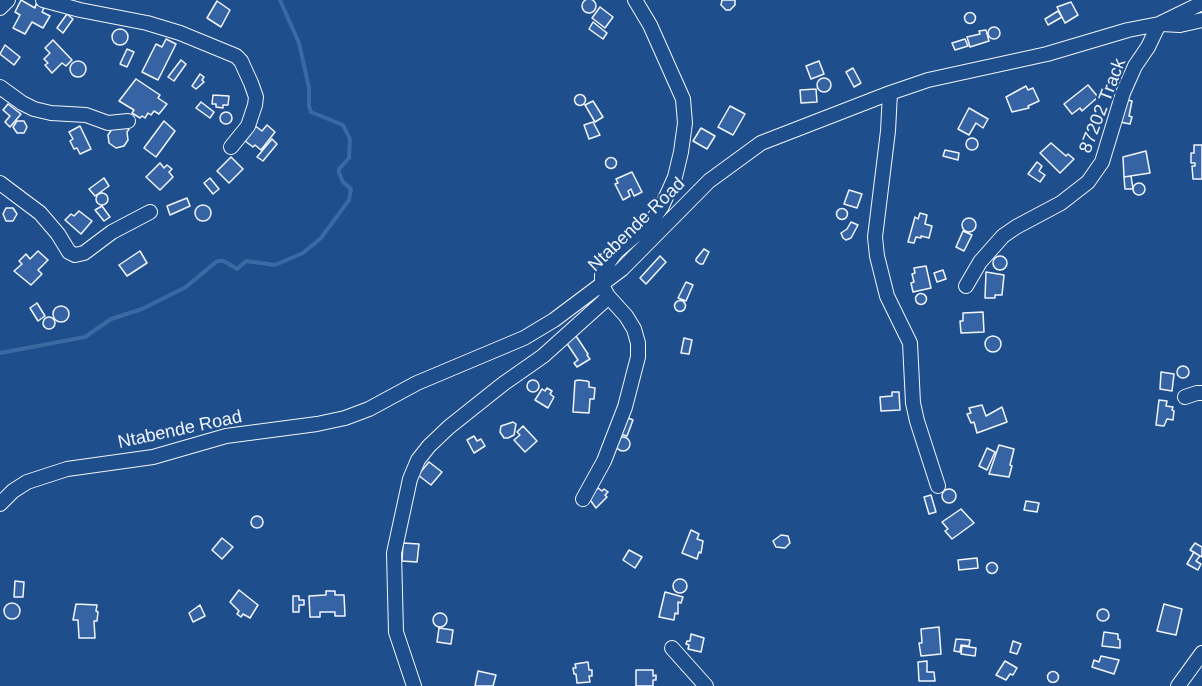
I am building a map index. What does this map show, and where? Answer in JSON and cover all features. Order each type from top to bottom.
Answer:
[{"type":"street","points":[[0,8],[8,0]]},
{"type":"street","points":[[43,0],[147,23],[189,36],[236,56],[241,61],[256,97],[248,126],[231,147]]},
{"type":"street","points":[[583,499],[608,453],[625,407],[638,357],[638,343],[634,329],[605,291],[602,275],[616,252],[651,222],[662,206],[675,177],[685,123],[683,99],[650,24],[635,0]]},
{"type":"street","name":"Ntabende Road","points":[[0,504],[13,491],[27,482],[67,469],[153,457],[226,436],[292,428],[345,418],[369,409],[417,383],[524,338],[605,291],[622,269],[709,181],[761,143],[928,80],[1047,54],[1128,30],[1159,24],[1202,3]]},
{"type":"street","points":[[1159,24],[1180,25],[1202,20]]},
{"type":"street","name":"87202 Track","points":[[966,286],[980,262],[1004,236],[1061,203],[1088,182],[1102,162],[1123,93],[1134,66],[1148,47],[1159,24]]},
{"type":"street","points":[[0,87],[34,109],[51,113],[86,115],[108,123],[128,121]]},
{"type":"street","points":[[890,93],[888,131],[875,237],[880,272],[887,296],[910,343],[913,404],[938,486]]},
{"type":"street","points":[[0,183],[40,213],[69,252],[75,255],[84,253],[112,232],[150,212]]},
{"type":"street","points":[[414,686],[396,632],[394,553],[411,479],[418,460],[449,426],[543,356],[588,316],[605,291]]},
{"type":"street","points":[[1185,397],[1202,393]]},
{"type":"street","points":[[672,648],[706,686]]},
{"type":"street","points":[[1178,686],[1202,653]]},
{"type":"street","points":[[1170,686],[1193,666]]},
{"type":"building","points":[[586,-1],[592,-1],[596,6],[592,13],[586,13],[582,9],[582,3]]},
{"type":"building","points":[[21,0],[35,8],[36,4],[44,8],[42,12],[50,16],[43,28],[32,22],[25,34],[13,28],[20,15],[15,12]]},
{"type":"building","points":[[722,0],[735,0],[735,5],[730,10],[726,10],[721,5]]},
{"type":"building","points":[[217,1],[230,10],[221,27],[207,18]]},
{"type":"building","points":[[1071,2],[1078,15],[1065,23],[1057,7]]},
{"type":"building","points":[[600,7],[613,17],[605,28],[592,18]]},
{"type":"building","points":[[1058,11],[1062,17],[1048,25],[1045,19]]},
{"type":"building","points":[[970,12],[976,18],[970,24],[964,18]]},
{"type":"building","points":[[67,14],[73,19],[63,33],[57,28]]},
{"type":"building","points":[[593,22],[607,33],[603,39],[589,29]]},
{"type":"building","points":[[996,27],[1000,33],[996,39],[992,39],[988,31]]},
{"type":"building","points":[[120,29],[128,37],[120,45],[112,37]]},
{"type":"building","points":[[986,30],[989,41],[970,47],[967,37]]},
{"type":"building","points":[[166,39],[176,44],[158,80],[142,72],[156,44],[162,47]]},
{"type":"building","points":[[965,39],[968,46],[955,50],[952,43]]},
{"type":"building","points":[[53,40],[72,60],[66,66],[62,63],[52,73],[45,65],[48,63],[44,59],[50,53],[45,48]]},
{"type":"building","points":[[5,45],[20,57],[14,65],[0,54]]},
{"type":"building","points":[[127,49],[134,52],[127,67],[120,64]]},
{"type":"building","points":[[181,60],[186,64],[174,81],[168,77]]},
{"type":"building","points":[[78,61],[84,63],[86,69],[84,75],[78,77],[72,75],[70,69],[72,63]]},
{"type":"building","points":[[819,61],[824,74],[811,79],[806,66]]},
{"type":"building","points":[[853,68],[861,83],[854,87],[846,72]]},
{"type":"building","points":[[200,74],[204,77],[202,80],[204,82],[196,89],[192,86]]},
{"type":"building","points":[[821,78],[827,78],[831,85],[827,92],[821,92],[817,88],[817,82]]},
{"type":"building","points":[[136,79],[160,95],[158,98],[167,104],[159,114],[154,111],[151,115],[148,113],[145,118],[142,116],[140,118],[132,113],[134,110],[119,101]]},
{"type":"building","points":[[1088,85],[1098,97],[1082,111],[1080,108],[1072,114],[1064,104]]},
{"type":"building","points":[[1026,86],[1028,90],[1033,88],[1039,101],[1028,106],[1029,108],[1012,112],[1006,97]]},
{"type":"building","points":[[816,89],[817,102],[801,103],[800,90]]},
{"type":"building","points":[[213,95],[229,96],[228,105],[223,105],[223,108],[216,107],[216,104],[212,104]]},
{"type":"building","points":[[580,95],[584,96],[584,104],[580,105],[576,104],[575,100],[576,96]]},
{"type":"building","points":[[1124,99],[1132,101],[1130,124],[1120,122]]},
{"type":"building","points":[[593,101],[603,117],[595,122],[585,105]]},
{"type":"building","points":[[201,102],[214,112],[210,118],[196,108]]},
{"type":"building","points":[[8,104],[21,114],[10,127],[5,122],[10,116],[3,110]]},
{"type":"building","points":[[730,106],[745,114],[733,135],[718,127]]},
{"type":"building","points":[[969,108],[988,119],[983,128],[976,123],[969,135],[958,129]]},
{"type":"building","points":[[228,112],[231,113],[231,123],[224,124],[221,123],[220,116],[221,113]]},
{"type":"building","points":[[17,121],[24,121],[27,127],[24,133],[17,133],[13,127]]},
{"type":"building","points":[[164,121],[175,131],[156,157],[144,148]]},
{"type":"building","points":[[593,122],[600,135],[589,139],[584,125]]},
{"type":"building","points":[[123,125],[129,129],[128,140],[124,146],[116,148],[109,143],[108,135],[112,129]]},
{"type":"building","points":[[254,125],[262,131],[267,125],[275,132],[261,150],[245,141]]},
{"type":"building","points":[[80,126],[91,149],[80,154],[70,141],[73,139],[69,132]]},
{"type":"building","points":[[701,128],[715,136],[707,149],[693,141]]},
{"type":"building","points":[[974,138],[978,144],[974,150],[970,150],[966,142]]},
{"type":"building","points":[[272,139],[277,144],[263,161],[257,157]]},
{"type":"building","points":[[1051,143],[1066,156],[1068,154],[1074,159],[1060,173],[1040,153]]},
{"type":"building","points":[[1194,145],[1202,145],[1202,179],[1193,179],[1192,166],[1195,166],[1195,163],[1191,163],[1191,153],[1194,153]]},
{"type":"building","points":[[945,150],[959,153],[958,160],[943,156]]},
{"type":"building","points":[[1146,151],[1150,173],[1124,177],[1123,157]]},
{"type":"building","points":[[231,157],[243,169],[229,183],[217,171]]},
{"type":"building","points":[[611,157],[617,163],[611,169],[605,163]]},
{"type":"building","points":[[1037,162],[1042,166],[1039,171],[1045,175],[1040,182],[1028,174]]},
{"type":"building","points":[[160,163],[164,168],[167,165],[172,169],[169,172],[173,177],[160,190],[146,177]]},
{"type":"building","points":[[632,172],[642,192],[634,196],[631,189],[628,191],[630,196],[623,200],[615,184],[618,183],[616,179]]},
{"type":"building","points":[[1131,176],[1133,189],[1125,189],[1124,177]]},
{"type":"building","points":[[104,178],[109,186],[95,196],[89,189]]},
{"type":"building","points":[[210,178],[219,189],[213,194],[204,183]]},
{"type":"building","points":[[1141,183],[1145,189],[1141,195],[1137,195],[1133,187]]},
{"type":"building","points":[[849,190],[862,194],[857,208],[844,204]]},
{"type":"building","points":[[102,193],[108,199],[102,205],[96,199]]},
{"type":"building","points":[[187,198],[190,206],[170,215],[167,206]]},
{"type":"building","points":[[200,205],[206,205],[211,213],[209,219],[200,221],[195,216],[195,210]]},
{"type":"building","points":[[102,206],[110,217],[104,221],[95,210]]},
{"type":"building","points":[[6,208],[13,208],[17,214],[13,221],[6,221],[3,214]]},
{"type":"building","points":[[842,208],[848,214],[842,220],[836,214]]},
{"type":"building","points":[[79,211],[92,221],[81,234],[65,220],[71,214],[74,216]]},
{"type":"building","points":[[920,213],[927,215],[925,224],[932,226],[929,238],[921,236],[921,238],[916,237],[914,243],[908,242],[915,217],[918,219]]},
{"type":"building","points":[[969,218],[974,220],[976,225],[974,230],[969,232],[964,230],[962,225],[964,220]]},
{"type":"building","points":[[851,222],[858,225],[851,238],[846,240],[841,233]]},
{"type":"building","points":[[963,231],[972,235],[964,251],[956,247]]},
{"type":"building","points":[[704,249],[709,252],[703,264],[700,264],[696,259]]},
{"type":"building","points":[[38,251],[48,260],[38,270],[42,274],[31,285],[14,271],[22,264],[19,261],[26,254],[30,259]]},
{"type":"building","points":[[140,251],[147,263],[127,276],[119,265]]},
{"type":"building","points":[[660,256],[666,262],[646,284],[640,278]]},
{"type":"building","points":[[1000,256],[1005,258],[1007,263],[1005,268],[1000,270],[995,268],[993,263],[995,258]]},
{"type":"building","points":[[926,266],[931,288],[913,292],[911,283],[914,282],[912,274],[915,273],[914,268]]},
{"type":"building","points":[[943,270],[946,279],[937,282],[934,273]]},
{"type":"building","points":[[986,272],[1004,275],[1002,295],[985,298]]},
{"type":"building","points":[[686,282],[693,285],[686,301],[678,298]]},
{"type":"building","points":[[921,293],[927,299],[921,305],[915,299]]},
{"type":"building","points":[[680,301],[684,302],[684,310],[680,311],[676,310],[675,306],[676,302]]},
{"type":"building","points":[[37,303],[45,316],[38,321],[30,308]]},
{"type":"building","points":[[61,306],[69,314],[61,322],[53,314]]},
{"type":"building","points":[[983,312],[984,332],[961,333],[960,321],[963,321],[963,313]]},
{"type":"building","points":[[51,317],[55,323],[51,329],[47,329],[43,321]]},
{"type":"building","points":[[576,336],[590,359],[577,367],[574,363],[578,360],[566,342]]},
{"type":"building","points":[[993,336],[1001,344],[993,352],[985,344]]},
{"type":"building","points":[[684,338],[692,340],[689,354],[681,353]]},
{"type":"building","points":[[1183,366],[1189,372],[1183,378],[1177,372]]},
{"type":"building","points":[[1161,372],[1174,374],[1172,391],[1160,389]]},
{"type":"building","points":[[535,380],[539,386],[535,392],[531,392],[527,384]]},
{"type":"building","points":[[575,381],[587,381],[589,387],[595,388],[594,399],[590,399],[589,413],[573,412]]},
{"type":"building","points":[[547,388],[552,391],[550,394],[554,397],[548,408],[535,400],[542,389],[545,391]]},
{"type":"building","points":[[892,392],[899,392],[900,410],[881,411],[880,397],[892,396]]},
{"type":"building","points":[[1159,400],[1167,401],[1166,406],[1173,407],[1174,411],[1173,420],[1167,419],[1164,426],[1156,425]]},
{"type":"building","points":[[982,405],[986,416],[1002,407],[1007,422],[977,433],[974,422],[971,423],[967,414],[971,413],[969,408]]},
{"type":"building","points":[[626,417],[633,420],[627,436],[620,434]]},
{"type":"building","points":[[513,422],[516,424],[514,435],[504,438],[500,432],[501,426]]},
{"type":"building","points":[[523,426],[537,441],[525,452],[514,440],[520,435],[517,432]]},
{"type":"building","points":[[474,436],[477,441],[481,439],[485,446],[474,453],[467,440]]},
{"type":"building","points":[[620,437],[626,437],[630,444],[626,451],[620,451],[616,447],[616,441]]},
{"type":"building","points":[[999,445],[1014,449],[1009,477],[989,474]]},
{"type":"building","points":[[987,448],[995,452],[987,470],[979,466]]},
{"type":"building","points":[[429,462],[442,472],[431,485],[418,475]]},
{"type":"building","points":[[598,488],[608,492],[605,495],[607,497],[596,508],[588,497]]},
{"type":"building","points":[[949,489],[954,491],[956,496],[954,501],[949,503],[944,501],[942,496],[944,491]]},
{"type":"building","points":[[931,495],[936,512],[929,514],[924,497]]},
{"type":"building","points":[[1026,501],[1039,503],[1037,512],[1024,510]]},
{"type":"building","points":[[961,509],[974,523],[952,539],[945,531],[948,529],[942,522]]},
{"type":"building","points":[[257,516],[263,522],[257,528],[251,522]]},
{"type":"building","points":[[691,530],[699,534],[697,539],[703,541],[701,553],[699,552],[697,559],[682,553]]},
{"type":"building","points":[[781,535],[788,536],[790,543],[785,548],[776,547],[773,541]]},
{"type":"building","points":[[222,538],[233,547],[222,559],[212,550]]},
{"type":"building","points":[[403,543],[419,544],[417,562],[402,561]]},
{"type":"building","points":[[1195,543],[1202,547],[1202,557],[1190,550]]},
{"type":"building","points":[[629,550],[642,557],[635,568],[623,560]]},
{"type":"building","points":[[1194,552],[1200,556],[1196,561],[1201,564],[1198,570],[1187,564]]},
{"type":"building","points":[[977,558],[978,568],[959,570],[958,560]]},
{"type":"building","points":[[992,562],[998,568],[992,574],[986,568]]},
{"type":"building","points":[[677,579],[683,579],[687,586],[683,593],[677,593],[673,589],[673,583]]},
{"type":"building","points":[[15,581],[24,582],[23,597],[14,597]]},
{"type":"building","points":[[239,590],[258,605],[250,618],[237,614],[239,611],[230,602]]},
{"type":"building","points":[[326,591],[335,591],[335,595],[344,595],[345,616],[335,616],[335,612],[320,612],[320,617],[310,617],[309,596],[326,595]]},
{"type":"building","points":[[665,592],[683,597],[681,603],[678,602],[678,614],[675,613],[674,620],[659,617]]},
{"type":"building","points":[[293,596],[299,596],[299,600],[304,600],[304,605],[299,605],[299,612],[293,612]]},
{"type":"building","points":[[12,603],[20,611],[12,619],[4,611]]},
{"type":"building","points":[[76,604],[97,605],[97,621],[94,621],[95,638],[79,638],[78,620],[73,620]]},
{"type":"building","points":[[1164,604],[1182,609],[1176,635],[1157,631]]},
{"type":"building","points":[[200,605],[205,616],[193,622],[189,613]]},
{"type":"building","points":[[1103,609],[1109,615],[1103,621],[1097,615]]},
{"type":"building","points":[[437,613],[443,613],[447,620],[443,627],[437,627],[433,623],[433,617]]},
{"type":"building","points":[[939,627],[941,654],[921,656],[919,643],[922,643],[921,629]]},
{"type":"building","points":[[439,628],[453,630],[451,644],[437,642]]},
{"type":"building","points":[[1104,632],[1118,634],[1120,648],[1102,646]]},
{"type":"building","points":[[691,634],[704,638],[701,652],[688,649],[689,645],[686,644],[690,641]]},
{"type":"building","points":[[956,639],[970,640],[969,646],[961,645],[960,652],[954,651]]},
{"type":"building","points":[[1013,641],[1021,644],[1017,654],[1010,652]]},
{"type":"building","points":[[962,646],[976,648],[975,656],[961,654]]},
{"type":"building","points":[[1101,656],[1119,660],[1114,674],[1092,667],[1094,660],[1099,662]]},
{"type":"building","points":[[927,661],[927,672],[934,672],[935,681],[919,681],[918,662]]},
{"type":"building","points":[[1005,661],[1017,668],[1006,680],[996,675]]},
{"type":"building","points":[[588,662],[589,670],[592,670],[592,676],[589,676],[590,682],[577,683],[573,668],[576,668],[575,664]]},
{"type":"building","points":[[636,670],[653,670],[656,680],[653,680],[653,686],[636,686]]},
{"type":"building","points":[[478,671],[496,675],[493,686],[475,686]]},
{"type":"building","points":[[1053,671],[1059,677],[1053,683],[1047,677]]},
{"type":"waterway","points":[[0,353],[85,337],[111,319],[142,309],[186,287],[217,261],[224,261],[237,269],[246,261],[275,265],[303,253],[321,238],[349,200],[351,189],[343,182],[339,169],[349,158],[350,139],[343,125],[311,112],[309,88],[299,43],[280,0]]}]
